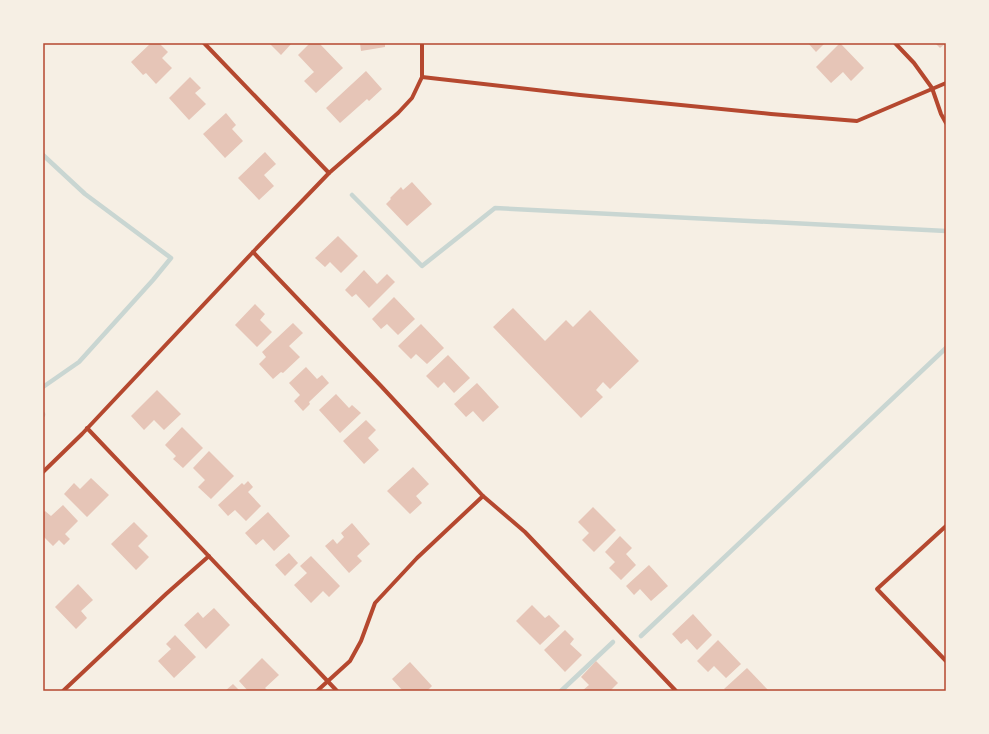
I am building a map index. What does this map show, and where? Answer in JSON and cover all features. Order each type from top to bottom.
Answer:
[{"type":"street","points":[[204,43],[329,173]]},
{"type":"street","points":[[43,472],[87,428],[329,173],[398,113],[412,98],[422,77],[422,43]]},
{"type":"street","points":[[895,43],[914,63],[932,88],[941,114],[946,123]]},
{"type":"street","points":[[422,77],[580,95],[857,121],[946,83]]},
{"type":"street","points":[[253,252],[381,386],[483,496],[525,532],[676,691]]},
{"type":"street","points":[[87,428],[338,691]]},
{"type":"street","points":[[317,691],[350,662],[361,641],[375,603],[417,558],[483,496]]},
{"type":"street","points":[[946,526],[877,589],[946,661]]},
{"type":"street","points":[[63,691],[166,594],[209,556]]},
{"type":"building","points":[[151,43],[159,43],[168,52],[162,58],[172,68],[156,84],[146,73],[143,75],[131,62]]},
{"type":"building","points":[[269,43],[292,43],[281,55]]},
{"type":"building","points":[[310,43],[319,43],[343,68],[316,93],[304,81],[314,72],[298,55]]},
{"type":"building","points":[[360,43],[385,43],[385,47],[361,51]]},
{"type":"building","points":[[808,43],[825,43],[816,52]]},
{"type":"building","points":[[840,43],[864,68],[851,81],[843,72],[831,83],[816,67]]},
{"type":"building","points":[[935,43],[946,43],[940,48]]},
{"type":"building","points":[[366,71],[382,89],[369,101],[367,99],[340,123],[326,108]]},
{"type":"building","points":[[190,77],[201,88],[195,93],[206,104],[189,120],[169,98]]},
{"type":"building","points":[[226,113],[236,125],[232,129],[243,141],[225,158],[203,134]]},
{"type":"building","points":[[265,152],[276,164],[264,175],[274,186],[259,200],[238,178]]},
{"type":"building","points":[[412,182],[432,204],[407,226],[386,204],[401,187],[403,190]]},
{"type":"building","points":[[338,236],[358,256],[341,273],[330,262],[325,267],[315,258]]},
{"type":"building","points":[[364,270],[377,284],[387,274],[395,282],[369,308],[356,294],[352,297],[345,290]]},
{"type":"building","points":[[394,297],[415,319],[398,335],[387,324],[381,329],[372,319]]},
{"type":"building","points":[[255,304],[265,314],[260,320],[272,332],[257,347],[235,325]]},
{"type":"building","points":[[513,308],[545,341],[566,320],[573,327],[590,310],[639,361],[610,389],[603,382],[596,390],[603,397],[581,418],[493,327]]},
{"type":"building","points":[[293,323],[303,333],[289,346],[300,357],[283,373],[281,372],[273,379],[259,364],[266,357],[262,352]]},
{"type":"building","points":[[421,324],[444,348],[427,364],[416,354],[411,359],[398,346]]},
{"type":"building","points":[[448,355],[470,378],[454,393],[444,382],[438,388],[426,376]]},
{"type":"building","points":[[306,367],[317,379],[322,375],[329,383],[309,402],[310,404],[303,411],[294,401],[300,395],[289,383]]},
{"type":"building","points":[[477,383],[499,407],[483,422],[473,411],[466,417],[454,404]]},
{"type":"building","points":[[157,390],[181,414],[164,430],[154,420],[144,430],[131,416]]},
{"type":"building","points":[[336,394],[349,408],[352,405],[361,413],[340,433],[319,410]]},
{"type":"building","points":[[366,420],[376,430],[368,438],[379,450],[364,464],[343,441]]},
{"type":"building","points":[[182,427],[203,448],[183,468],[173,459],[176,456],[165,445]]},
{"type":"building","points":[[209,451],[234,476],[211,499],[198,487],[205,480],[193,468]]},
{"type":"building","points":[[413,467],[429,484],[416,496],[422,503],[410,514],[387,491]]},
{"type":"building","points":[[91,478],[109,495],[87,517],[64,494],[74,483],[80,489]]},
{"type":"building","points":[[248,481],[253,487],[248,492],[261,506],[246,521],[235,510],[228,516],[218,505],[242,483],[244,485]]},
{"type":"building","points":[[63,505],[78,521],[65,534],[70,539],[64,545],[59,540],[53,546],[43,536],[43,513],[45,511],[51,516]]},
{"type":"building","points":[[593,507],[616,530],[594,552],[582,540],[589,533],[578,522]]},
{"type":"building","points":[[268,512],[290,536],[274,551],[263,539],[256,545],[245,533]]},
{"type":"building","points":[[134,522],[148,536],[138,546],[149,557],[136,570],[111,544]]},
{"type":"building","points":[[352,523],[370,544],[357,556],[362,561],[349,573],[325,546],[333,539],[337,544],[344,537],[341,533]]},
{"type":"building","points":[[620,536],[632,548],[626,554],[636,565],[621,580],[609,568],[615,562],[605,552]]},
{"type":"building","points":[[289,553],[298,563],[285,576],[275,565]]},
{"type":"building","points":[[311,556],[340,586],[329,597],[323,591],[311,603],[294,585],[307,573],[300,566]]},
{"type":"building","points":[[649,565],[668,586],[651,601],[640,589],[634,595],[626,586]]},
{"type":"building","points":[[78,584],[93,600],[81,611],[87,618],[76,629],[55,607]]},
{"type":"building","points":[[532,605],[545,618],[549,615],[560,626],[540,645],[516,621]]},
{"type":"building","points":[[214,608],[230,625],[206,649],[184,625],[198,612],[203,618]]},
{"type":"building","points":[[693,614],[712,635],[697,650],[687,639],[681,644],[672,634]]},
{"type":"building","points":[[565,630],[574,639],[570,644],[582,655],[565,672],[544,650]]},
{"type":"building","points":[[175,635],[196,657],[174,678],[158,661],[171,649],[166,644]]},
{"type":"building","points":[[718,640],[741,664],[726,678],[714,666],[708,672],[697,661]]},
{"type":"building","points":[[262,658],[279,675],[265,688],[268,691],[248,691],[239,681]]},
{"type":"building","points":[[596,661],[618,683],[610,691],[582,691],[589,685],[581,677]]},
{"type":"building","points":[[410,662],[432,686],[427,691],[403,691],[392,679]]},
{"type":"building","points":[[747,668],[769,691],[726,691],[724,689]]},
{"type":"building","points":[[233,684],[240,691],[225,691]]},
{"type":"waterway","points":[[43,155],[85,194],[171,258],[79,362],[43,387]]},
{"type":"waterway","points":[[352,195],[422,266],[495,208],[946,231]]},
{"type":"waterway","points":[[641,636],[946,348]]},
{"type":"waterway","points":[[561,691],[613,642]]}]
